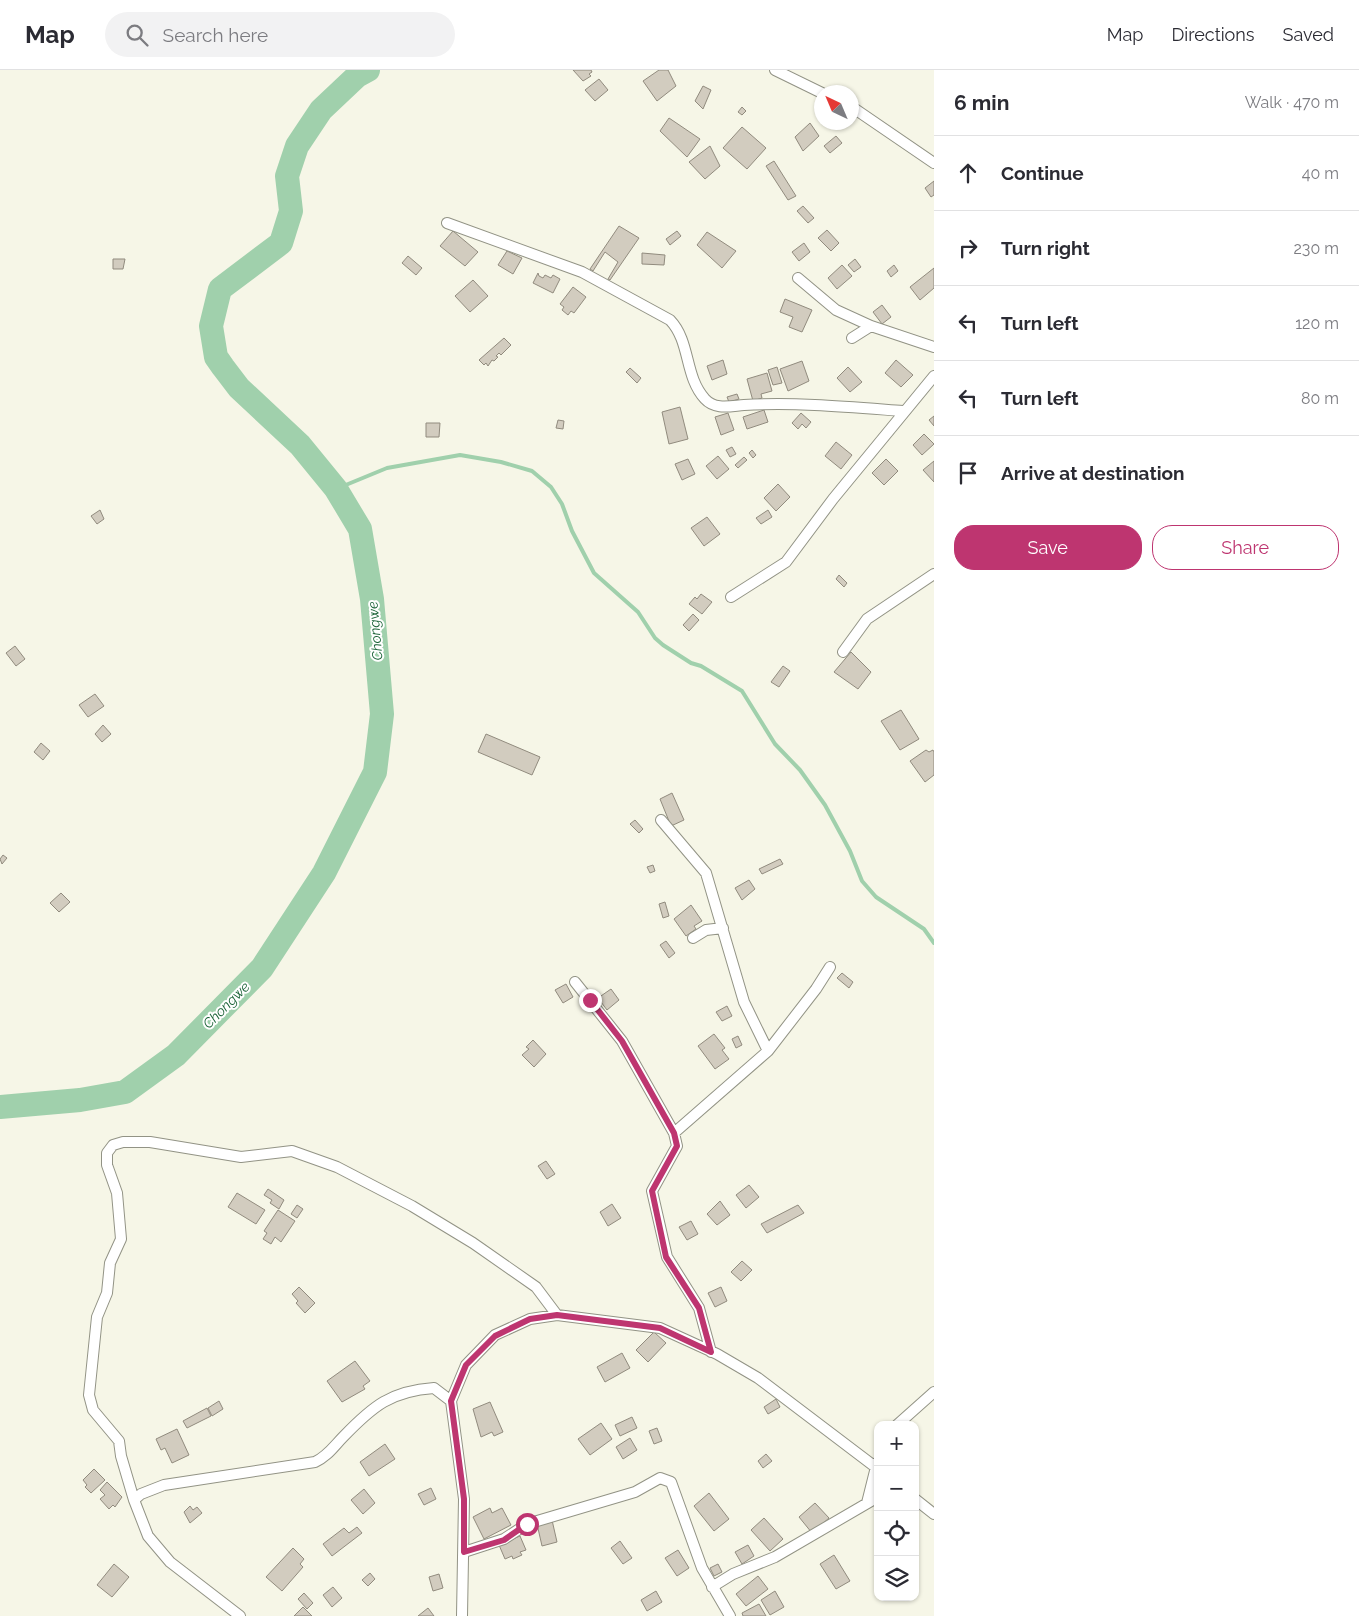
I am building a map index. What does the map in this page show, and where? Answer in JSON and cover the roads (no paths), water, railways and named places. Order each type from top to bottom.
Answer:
[{"type":"street","points":[[775,70],[814,88]]},
{"type":"street","points":[[859,112],[934,163]]},
{"type":"street","points":[[447,222],[582,272],[670,320],[677,327],[683,341],[690,372],[697,387],[704,398],[717,406],[782,403],[903,411]]},
{"type":"street","points":[[798,278],[836,310],[871,326],[934,347]]},
{"type":"street","points":[[852,338],[871,326]]},
{"type":"street","points":[[731,597],[786,562],[833,499],[886,436],[903,411],[934,376]]},
{"type":"street","points":[[843,652],[867,619],[934,574]]},
{"type":"street","points":[[661,820],[706,873],[744,1002],[768,1051]]},
{"type":"street","points":[[694,938],[706,930],[723,928]]},
{"type":"street","points":[[674,1133],[768,1051],[816,989],[830,967]]},
{"type":"street","points":[[575,982],[622,1041],[674,1133],[677,1146],[652,1191],[666,1257],[699,1308],[711,1352]]},
{"type":"street","points":[[240,1616],[170,1562],[148,1536],[120,1456],[119,1441],[94,1410],[89,1395],[97,1316],[107,1293],[110,1263],[121,1239],[117,1193],[107,1165],[107,1153],[113,1145],[123,1142],[150,1142],[241,1157],[292,1151],[337,1166],[412,1206],[473,1243],[536,1287],[557,1315]]},
{"type":"street","points":[[462,1616],[464,1499],[451,1401],[466,1365],[495,1336],[530,1319],[557,1315],[660,1328],[711,1352],[758,1378],[874,1464]]},
{"type":"street","points":[[134,1500],[141,1494],[164,1485],[315,1462],[326,1457],[360,1419],[382,1401],[396,1394],[434,1388],[451,1401]]},
{"type":"street","points":[[901,1421],[934,1392]]},
{"type":"street","points":[[867,1504],[874,1477]]},
{"type":"street","points":[[464,1552],[504,1540],[527,1524],[635,1492],[660,1478],[665,1478],[670,1482],[702,1568],[730,1616]]},
{"type":"street","points":[[712,1587],[733,1574],[775,1556],[874,1500]]},
{"type":"street","points":[[919,1502],[934,1514]]},
{"type":"waterway","name":"Chongwe","points":[[0,1107],[80,1100],[125,1092],[176,1055],[262,968],[324,873],[375,772],[382,714],[372,599],[360,529],[336,489],[300,445],[239,388],[223,367],[216,357],[211,326],[220,289],[281,243],[291,211],[287,176],[297,146],[321,110],[357,76],[368,70]]},
{"type":"waterway","points":[[336,489],[387,468],[460,455],[501,462],[532,471],[551,487],[562,504],[572,531],[594,573],[638,612],[655,638],[663,645],[742,691],[775,744],[800,770],[825,805],[850,851],[862,881],[876,897],[924,929],[934,943]]}]
